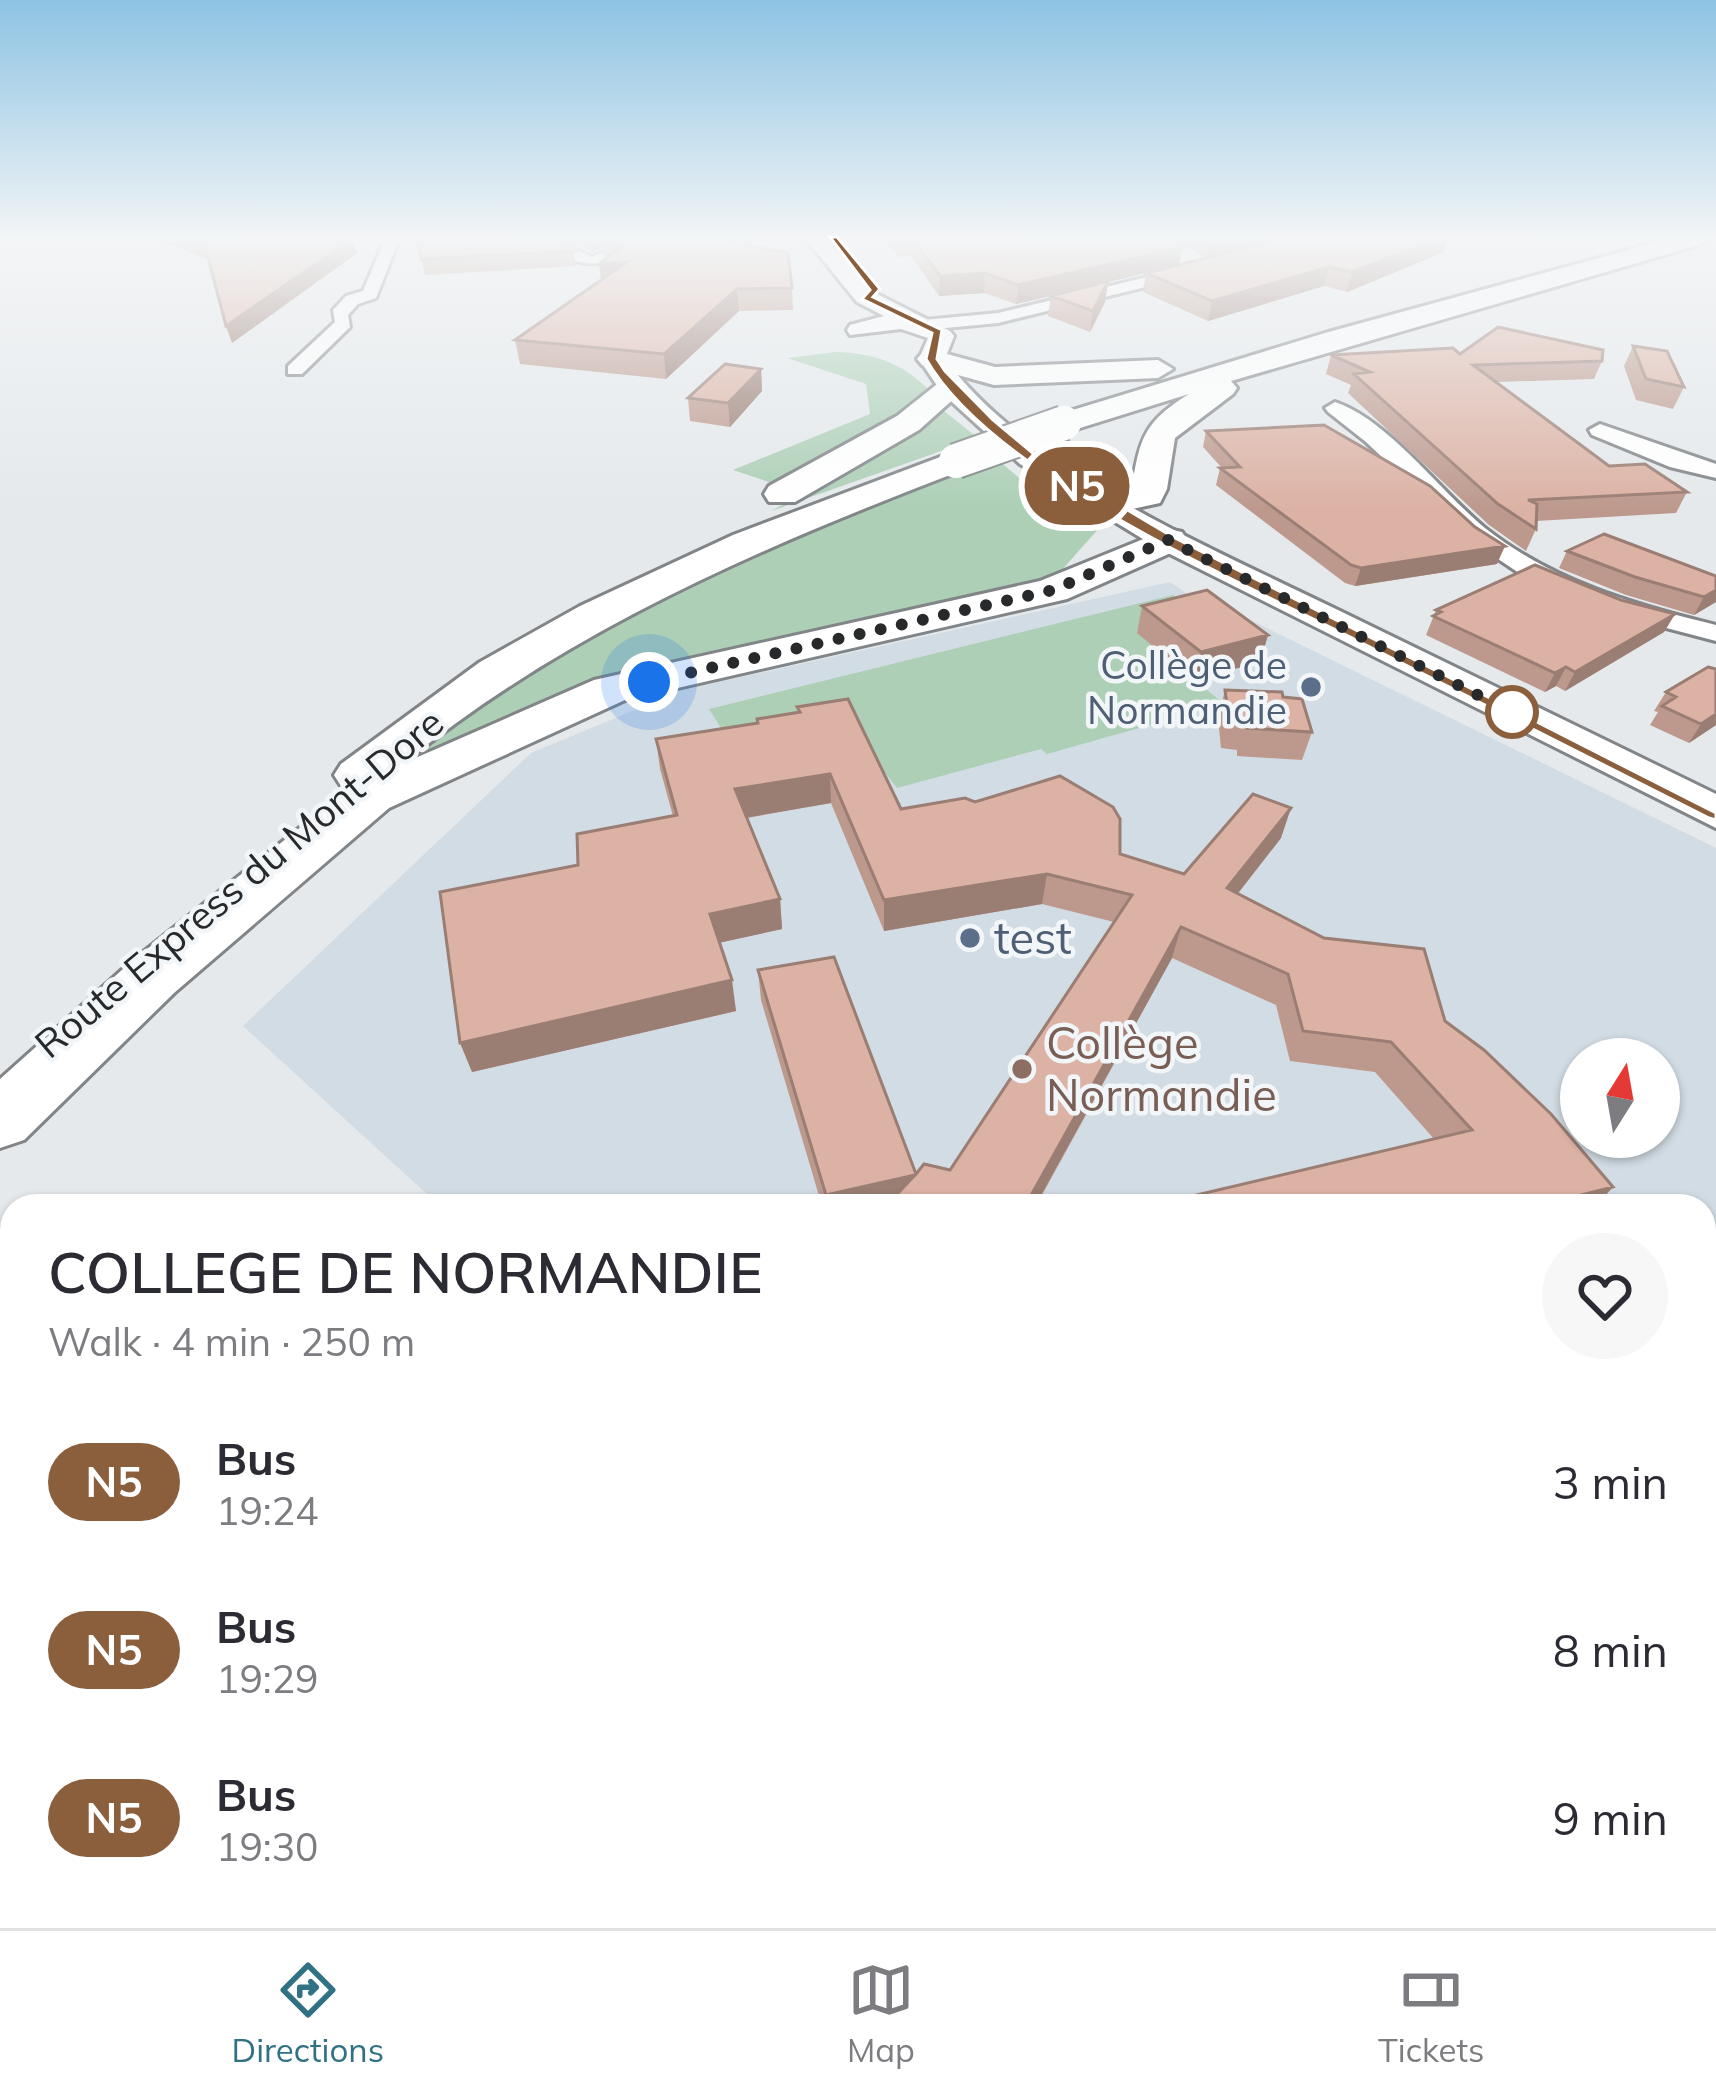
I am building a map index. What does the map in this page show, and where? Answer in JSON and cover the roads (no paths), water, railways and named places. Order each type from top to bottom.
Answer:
[{"type":"main road","points":[[860,329],[856,334],[862,344],[925,351],[994,376],[1106,374],[1335,339]]},
{"type":"main road","points":[[901,329],[1031,458],[1168,540],[1716,813]]},
{"type":"main road","name":"Route Express du Mont-Dore","points":[[0,1087],[258,857],[395,746],[543,643],[736,547],[956,461],[1371,329]]},
{"type":"main road","points":[[543,643],[663,560],[908,423],[925,351]]},
{"type":"main road","points":[[1109,503],[1147,495],[1155,443],[1179,416],[1264,365]]},
{"type":"main road","points":[[0,1120],[153,977],[371,797],[610,690],[1053,590],[1168,540]]},
{"type":"street","points":[[295,370],[338,329]]},
{"type":"street","points":[[925,351],[974,329]]},
{"type":"street","points":[[1335,408],[1360,424],[1483,538],[1535,572],[1600,602],[1716,633]]},
{"type":"street","points":[[1600,430],[1716,471]]},
{"type":"place","name":"Collège de Normandie","points":[[1311,687]]},
{"type":"place","name":"test","points":[[970,938]]},
{"type":"place","name":"Collège Normandie","points":[[1022,1069]]}]
